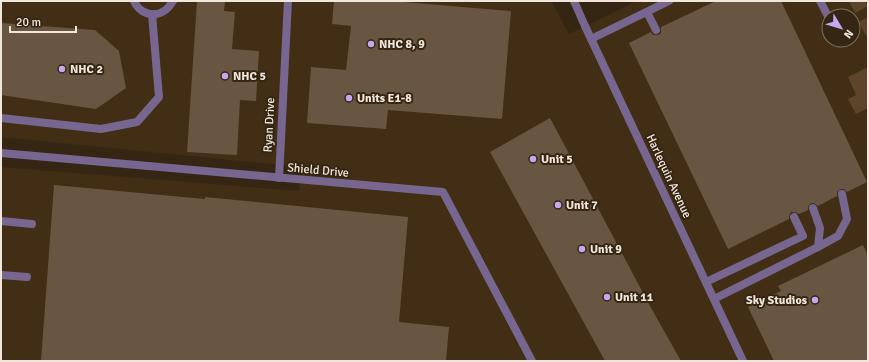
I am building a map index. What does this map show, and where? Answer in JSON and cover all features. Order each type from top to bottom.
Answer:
[{"type":"street","points":[[134,1],[140,9],[146,13],[152,14],[158,14],[165,11],[170,7],[172,1]]},
{"type":"street","name":"Ryan Drive","points":[[278,178],[288,1]]},
{"type":"street","name":"Harlequin Avenue","points":[[574,1],[743,361]]},
{"type":"street","points":[[591,39],[669,1]]},
{"type":"street","points":[[647,12],[656,30]]},
{"type":"street","points":[[1,118],[101,129],[137,122],[159,97],[152,14]]},
{"type":"street","name":"Shield Drive","points":[[1,153],[443,192],[532,361]]},
{"type":"street","points":[[714,299],[838,236],[847,219],[842,194]]},
{"type":"street","points":[[813,208],[820,228],[818,247]]},
{"type":"street","points":[[706,282],[803,236],[794,217]]},
{"type":"street","points":[[1,221],[32,224]]},
{"type":"street","points":[[1,275],[27,278]]},
{"type":"shaded area","points":[[1,1],[551,1],[569,34],[637,1],[868,1],[868,361],[1,361],[1,167],[299,191],[301,167],[1,137]]},
{"type":"shaded area","points":[[849,1],[865,1],[868,6],[861,10],[861,8],[852,8]]},
{"type":"shaded area","points":[[868,17],[868,40],[861,26],[861,21]]},
{"type":"shaded area","points":[[868,67],[868,108],[856,114],[848,99],[856,95],[848,77]]},
{"type":"building","name":"NHC 5","points":[[197,1],[225,1],[224,11],[235,12],[232,49],[259,51],[256,101],[240,100],[237,155],[187,152]]},
{"type":"building","points":[[334,1],[392,1],[511,11],[502,119],[388,110],[386,129],[307,123],[311,67],[346,70],[351,26],[332,24]]},
{"type":"building","points":[[716,1],[781,1],[867,182],[847,192],[844,189],[841,189],[837,192],[837,196],[818,206],[811,203],[808,210],[799,214],[791,212],[789,219],[728,249],[629,43],[651,32],[653,35],[658,35],[661,33],[661,27]]},
{"type":"building","name":"NHC 2","points":[[1,23],[95,30],[119,51],[126,88],[96,109],[1,95]]},
{"type":"building","points":[[550,118],[681,361],[605,361],[490,152]]},
{"type":"building","points":[[54,185],[205,199],[205,197],[408,217],[399,322],[449,327],[446,361],[41,361]]},
{"type":"building","name":"Sky Studios","points":[[863,245],[868,256],[868,361],[774,361],[748,307],[781,291],[778,286]]},
{"type":"place","name":"NHC 8, 9","points":[[371,44]]},
{"type":"place","name":"NHC 2","points":[[62,69]]},
{"type":"place","name":"NHC 5","points":[[225,76]]},
{"type":"place","name":"Units E1-8","points":[[349,98]]},
{"type":"place","name":"Unit 5","points":[[533,159]]},
{"type":"place","name":"Unit 7","points":[[558,205]]},
{"type":"place","name":"Unit 9","points":[[582,249]]},
{"type":"place","name":"Unit 11","points":[[607,297]]},
{"type":"place","name":"Sky Studios","points":[[815,300]]}]
